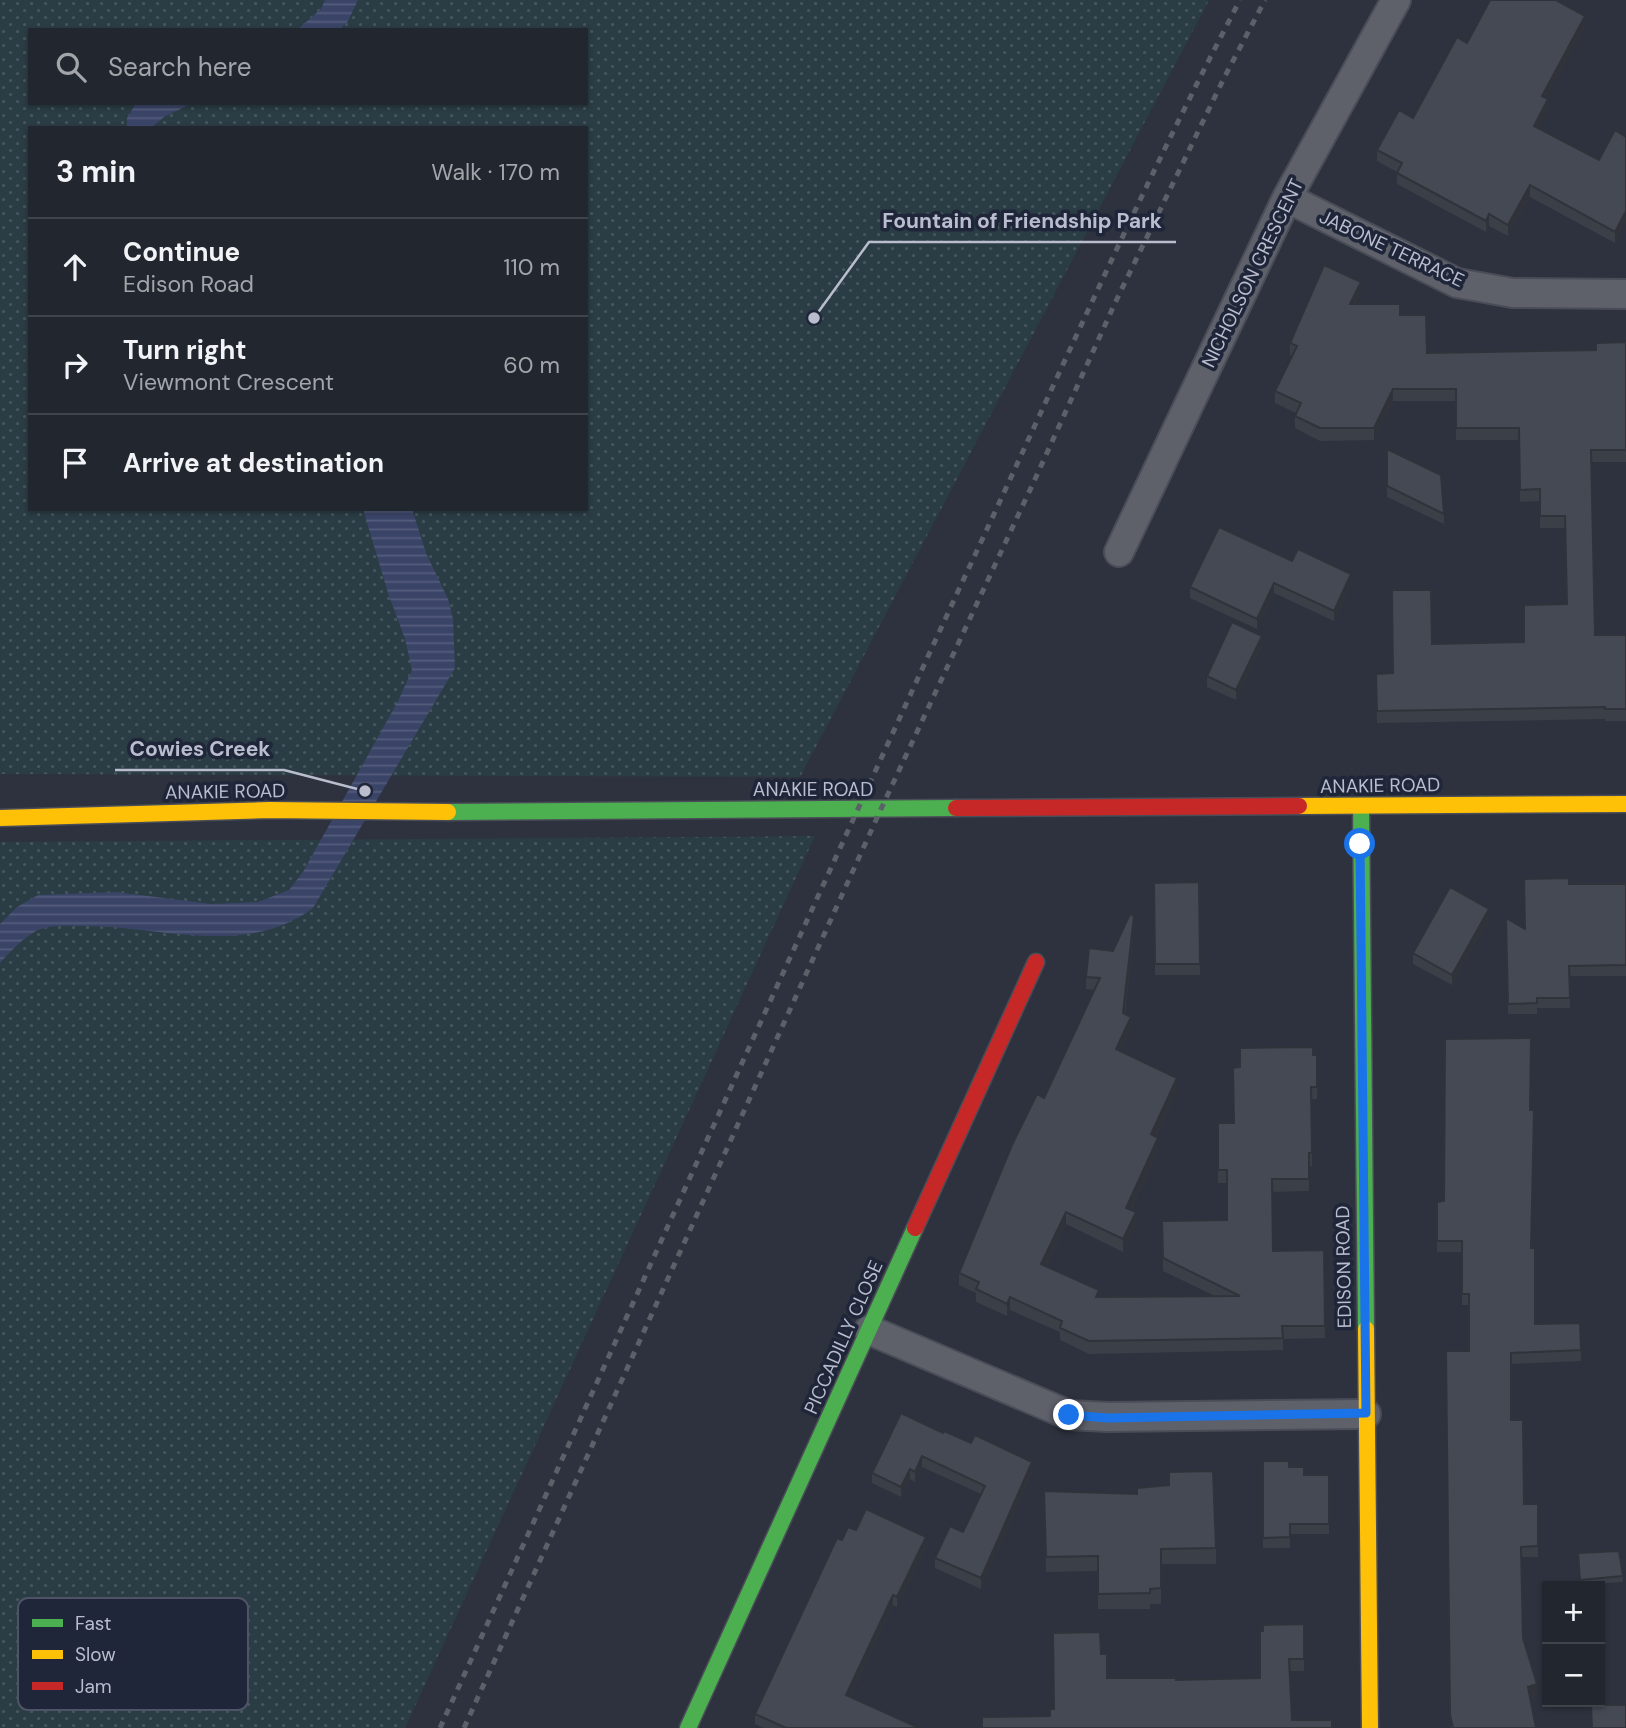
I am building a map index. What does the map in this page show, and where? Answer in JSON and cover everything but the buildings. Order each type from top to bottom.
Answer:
[{"type":"street","name":"NICHOLSON CRESCENT","points":[[1119,552],[1287,198],[1396,0]]},
{"type":"street","name":"JABONE TERRACE","points":[[1287,198],[1457,283],[1513,293],[1626,294]]},
{"type":"street","name":"ANAKIE ROAD","points":[[0,818],[268,810],[409,813],[1626,804]]},
{"type":"street","name":"EDISON ROAD","points":[[1361,806],[1370,1728]]},
{"type":"street","name":"PICCADILLY CLOSE","points":[[688,1728],[1036,962]]},
{"type":"street","points":[[869,1330],[1069,1415],[1108,1418],[1366,1413]]},
{"type":"shaded area","points":[[0,0],[1209,0],[800,777],[0,774]]},
{"type":"shaded area","points":[[815,836],[405,1728],[0,1728],[0,842]]},
{"type":"water","points":[[325,0],[358,0],[348,21],[341,28],[299,28],[321,9]]},
{"type":"water","points":[[135,105],[188,105],[164,117],[153,126],[127,126],[127,118]]},
{"type":"water","points":[[364,511],[413,511],[426,553],[448,599],[453,619],[455,668],[313,908],[287,923],[260,932],[231,936],[202,936],[113,927],[47,927],[26,937],[0,963],[0,924],[17,907],[38,895],[116,892],[212,904],[258,902],[289,890],[303,872],[398,701],[412,670],[405,639]]},
{"type":"railway","points":[[440,1728],[1062,366],[1131,218],[1240,0]]},
{"type":"railway","points":[[464,1728],[881,809],[1115,303],[1224,78],[1265,0]]},
{"type":"traffic: fast","points":[[1361,806],[1366,1329]]},
{"type":"traffic: fast","points":[[448,812],[956,808]]},
{"type":"traffic: fast","points":[[688,1728],[915,1228]]},
{"type":"traffic: slow","points":[[1299,806],[1626,804]]},
{"type":"traffic: slow","points":[[0,818],[269,810],[448,812]]},
{"type":"traffic: slow","points":[[1366,1329],[1370,1728]]},
{"type":"traffic: jam","points":[[956,808],[1299,806]]},
{"type":"traffic: jam","points":[[915,1228],[1036,962]]},
{"type":"place","name":"Fountain of Friendship Park","points":[[814,318]]},
{"type":"place","name":"Cowies Creek","points":[[365,791]]},
{"type":"route","points":[[1069,1415],[1108,1418],[1366,1413],[1360,844]]}]
